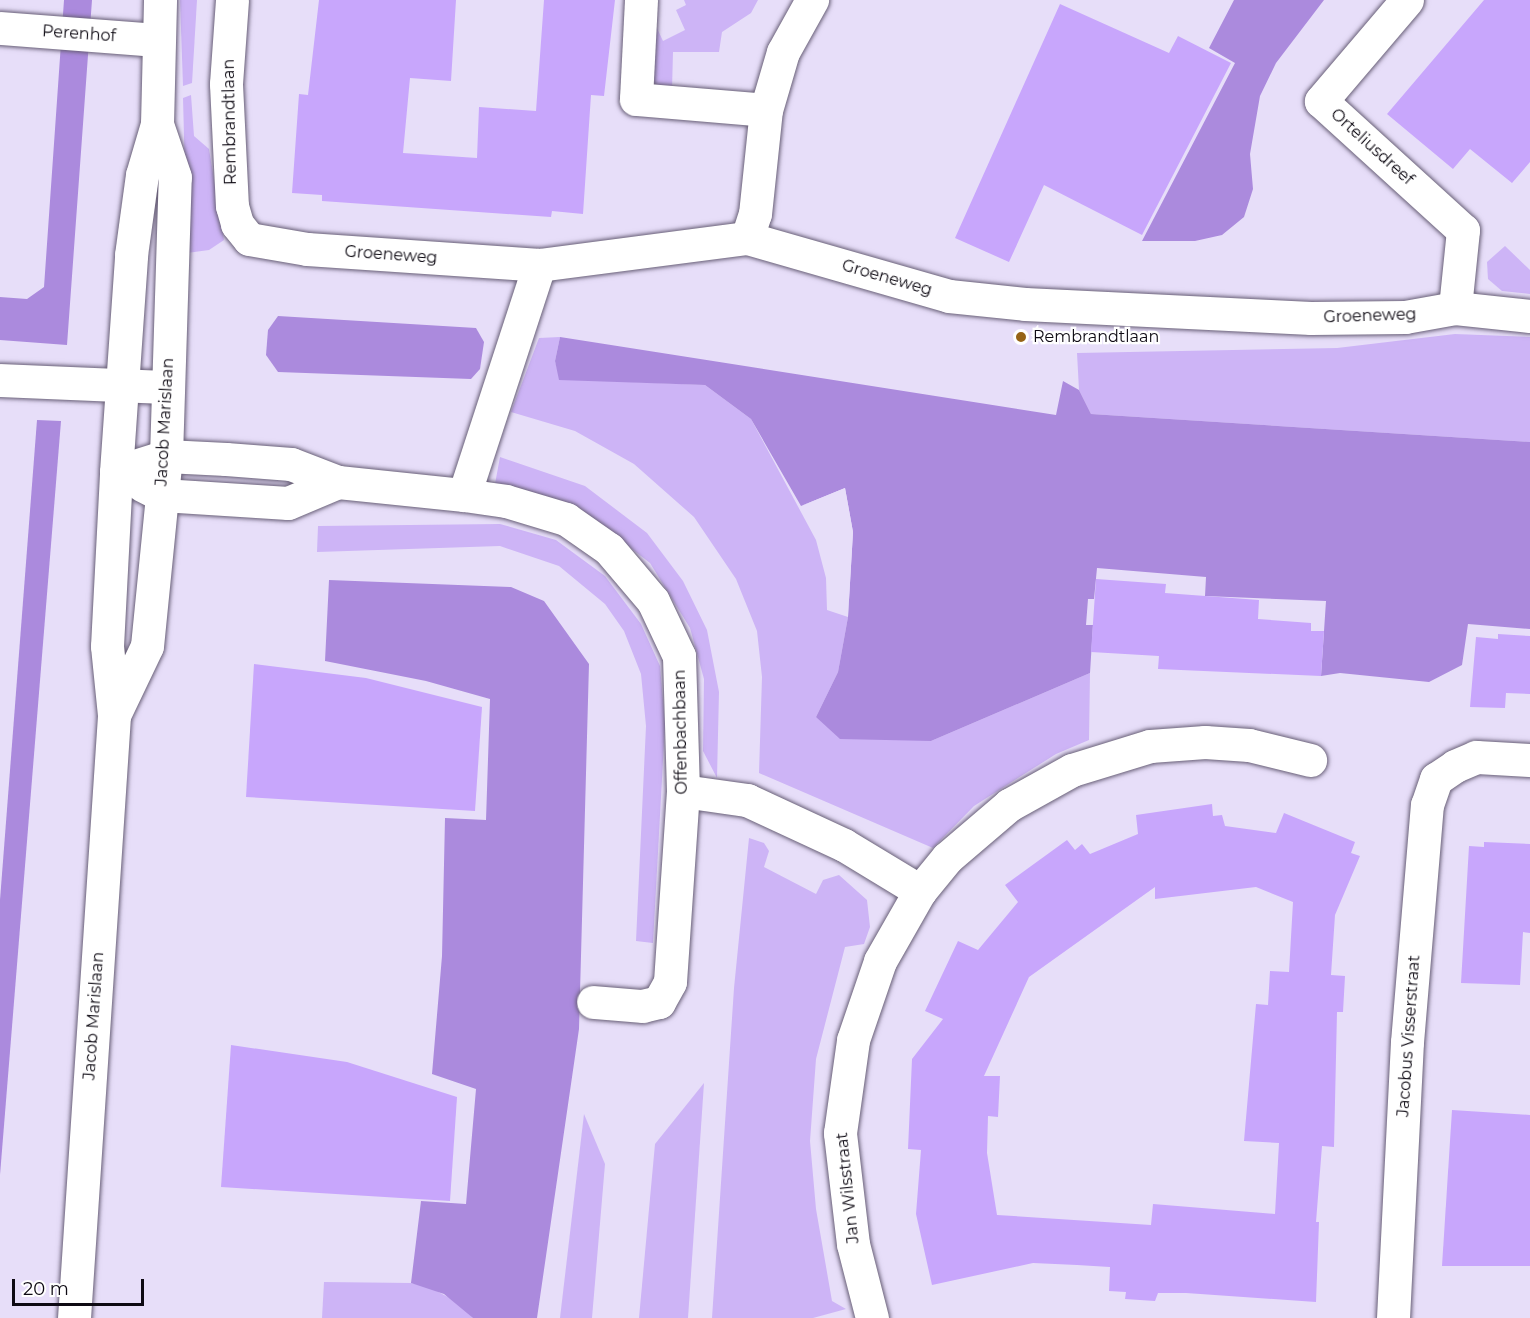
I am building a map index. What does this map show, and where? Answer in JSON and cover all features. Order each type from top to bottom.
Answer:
[{"type":"street","name":"Jacob Marislaan","points":[[74,1318],[114,715],[107,646],[131,255],[142,176],[157,124],[157,40],[160,0]]},
{"type":"street","name":"Rembrandtlaan","points":[[232,0],[226,84],[232,207],[237,224],[249,239]]},
{"type":"street","points":[[641,0],[636,99],[766,110]]},
{"type":"street","points":[[747,238],[755,214],[766,110],[783,52],[812,0]]},
{"type":"street","name":"Orteliusdreef","points":[[1407,0],[1321,101],[1463,230],[1455,308]]},
{"type":"street","name":"Perenhof","points":[[0,28],[157,40]]},
{"type":"street","name":"Jacob Marislaan","points":[[114,715],[147,646],[166,456],[166,387],[175,259],[175,177],[157,124]]},
{"type":"street","name":"Groeneweg","points":[[249,239],[307,249],[539,265],[747,238],[949,296],[1025,304],[1311,318],[1405,317],[1455,308],[1530,316]]},
{"type":"street","points":[[464,495],[539,265]]},
{"type":"street","points":[[0,380],[166,387]]},
{"type":"street","name":"Offenbachbaan","points":[[117,471],[166,456],[291,464],[338,482],[506,501],[566,519],[609,549],[653,601],[679,656],[683,791],[670,982],[659,1002],[642,1006],[593,1002]]},
{"type":"street","name":"Offenbachbaan","points":[[117,471],[162,495],[288,503],[338,482]]},
{"type":"street","name":"Jan Wilsstraat","points":[[872,1318],[853,1244],[840,1133],[853,1040],[880,961],[920,891],[947,858],[1009,805],[1072,770],[1150,746],[1205,742],[1249,745],[1310,760]]},
{"type":"street","name":"Jacobus Visserstraat","points":[[1394,1318],[1407,1042],[1427,805],[1436,779],[1455,766],[1476,757],[1530,760]]},
{"type":"street","points":[[683,791],[747,800],[844,845],[920,891]]},
{"type":"shaded area","points":[[64,0],[92,0],[67,345],[0,340],[0,297],[27,299],[44,287]]},
{"type":"shaded area","points":[[180,0],[197,0],[192,83],[183,86]]},
{"type":"shaded area","points":[[684,0],[758,0],[751,13],[722,32],[719,52],[673,52],[672,90],[655,84],[649,74],[655,24],[663,41],[685,30],[676,10],[686,5]]},
{"type":"shaded area","points":[[1234,0],[1324,0],[1276,63],[1260,96],[1250,154],[1253,189],[1244,217],[1222,235],[1195,241],[1142,241],[1235,63],[1209,48]]},
{"type":"shaded area","points":[[191,95],[194,136],[209,149],[224,240],[209,250],[187,253],[183,98]]},
{"type":"shaded area","points":[[1505,246],[1530,270],[1530,294],[1502,291],[1488,279],[1487,262]]},
{"type":"shaded area","points":[[278,316],[476,328],[484,342],[480,369],[471,379],[278,372],[266,355],[268,330]]},
{"type":"shaded area","points":[[1455,334],[1530,337],[1530,442],[1091,414],[1079,390],[1077,353],[1337,348]]},
{"type":"shaded area","points":[[560,337],[555,361],[560,379],[705,385],[751,419],[816,540],[826,578],[827,610],[848,617],[838,672],[816,717],[931,741],[1090,673],[1089,740],[1056,754],[974,806],[933,848],[759,773],[762,677],[757,631],[736,579],[694,517],[634,464],[575,431],[511,412],[539,338]]},
{"type":"shaded area","points":[[560,337],[1056,415],[1063,381],[1079,390],[1091,414],[1530,442],[1530,629],[1468,624],[1462,665],[1429,682],[1340,673],[1321,676],[1326,601],[1205,596],[1206,577],[1097,568],[1094,599],[1088,599],[1086,625],[1093,625],[1090,673],[931,741],[840,739],[816,717],[838,672],[848,617],[853,532],[845,488],[801,506],[751,419],[705,385],[559,380],[555,361]]},
{"type":"shaded area","points":[[37,420],[61,421],[0,1175],[0,900]]},
{"type":"shaded area","points":[[500,457],[585,486],[647,533],[683,581],[707,630],[719,692],[717,778],[703,751],[704,679],[690,628],[650,563],[578,507],[495,484]]},
{"type":"shaded area","points":[[500,524],[556,540],[605,576],[641,624],[660,666],[665,724],[653,943],[636,941],[646,726],[641,674],[624,631],[605,604],[559,566],[500,546],[317,552],[318,526]]},
{"type":"shaded area","points":[[329,580],[511,587],[544,601],[589,664],[579,1029],[537,1318],[473,1318],[444,1294],[411,1283],[421,1201],[466,1204],[476,1089],[432,1074],[442,956],[445,818],[486,820],[490,699],[426,681],[325,661]]},
{"type":"shaded area","points":[[749,838],[764,843],[769,851],[764,867],[816,894],[823,880],[839,875],[867,900],[870,927],[864,944],[845,947],[816,1059],[810,1141],[816,1209],[832,1301],[846,1309],[813,1318],[712,1318],[734,988]]},
{"type":"shaded area","points":[[704,1083],[688,1318],[639,1318],[655,1144]]},
{"type":"shaded area","points":[[584,1114],[605,1164],[592,1318],[560,1318]]},
{"type":"shaded area","points":[[324,1282],[411,1283],[429,1287],[459,1303],[473,1318],[322,1318]]},
{"type":"pier","points":[[845,488],[853,532],[848,617],[850,532],[842,492],[801,506]]},
{"type":"building","points":[[319,0],[456,0],[451,81],[410,78],[403,153],[477,158],[479,107],[536,111],[544,0],[615,0],[604,96],[591,95],[583,214],[552,211],[551,217],[322,201],[322,195],[292,193],[299,94],[308,95]]},
{"type":"building","points":[[1484,0],[1530,0],[1530,162],[1512,183],[1470,149],[1453,169],[1387,114]]},
{"type":"building","points":[[1060,4],[1169,53],[1178,36],[1231,63],[1142,235],[1044,185],[1009,262],[955,238]]},
{"type":"building","points":[[1096,579],[1166,584],[1165,593],[1259,600],[1258,619],[1311,623],[1311,631],[1324,631],[1321,676],[1158,669],[1159,656],[1091,652]]},
{"type":"building","points":[[1498,634],[1530,636],[1530,694],[1506,693],[1505,708],[1470,707],[1476,637],[1498,639]]},
{"type":"building","points":[[254,664],[366,678],[482,707],[475,811],[246,797]]},
{"type":"building","points":[[1212,804],[1213,816],[1222,815],[1225,826],[1276,833],[1284,813],[1355,842],[1351,853],[1360,856],[1335,915],[1331,975],[1345,976],[1343,1012],[1337,1012],[1334,1147],[1322,1146],[1316,1222],[1319,1222],[1316,1302],[1186,1293],[1158,1293],[1155,1301],[1125,1299],[1126,1292],[1109,1291],[1110,1267],[1033,1263],[932,1285],[916,1214],[921,1150],[908,1149],[912,1059],[943,1019],[925,1011],[958,941],[978,950],[1018,902],[1005,885],[1067,840],[1075,850],[1082,844],[1090,854],[1138,834],[1136,815]],"holes":[[[1155,887],[1155,899],[1256,887],[1293,902],[1289,972],[1270,971],[1268,1005],[1256,1004],[1244,1141],[1279,1143],[1275,1214],[1153,1204],[1151,1225],[997,1215],[987,1153],[988,1116],[998,1117],[1000,1076],[984,1076],[1029,977]]]},
{"type":"building","points":[[1484,842],[1530,844],[1530,933],[1523,932],[1520,985],[1461,983],[1469,846],[1484,847]]},
{"type":"building","points":[[231,1045],[347,1062],[457,1097],[450,1201],[221,1187]]},
{"type":"building","points":[[1452,1110],[1530,1115],[1530,1266],[1442,1266]]},
{"type":"place","name":"Rembrandtlaan","points":[[1021,337]]}]
